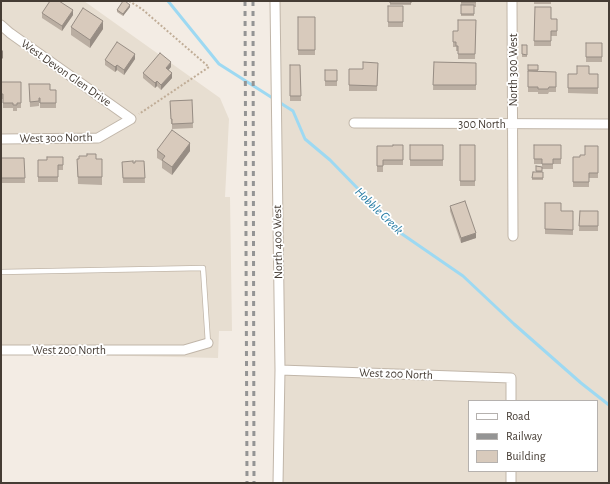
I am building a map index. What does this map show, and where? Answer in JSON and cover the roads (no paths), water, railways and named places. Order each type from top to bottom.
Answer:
[{"type":"street","name":"North 400 West","points":[[275,1],[280,370],[278,483]]},
{"type":"street","name":"North 300 West","points":[[512,1],[513,236]]},
{"type":"street","name":"West Devon Glen Drive","points":[[1,25],[10,33],[131,119]]},
{"type":"street","name":"West 300 North","points":[[1,139],[98,138],[131,119]]},
{"type":"street","name":"300 North","points":[[354,123],[609,124]]},
{"type":"street","name":"West 200 North","points":[[1,350],[184,350],[208,343]]},
{"type":"street","name":"West 200 North","points":[[280,370],[511,378],[511,400]]},
{"type":"street","points":[[511,472],[511,483]]},
{"type":"lane","points":[[1,272],[203,268],[208,343]]},
{"type":"waterway","name":"Hobble Creek","points":[[168,1],[219,64],[293,111],[305,139],[330,160],[402,234],[463,276],[514,324],[581,383],[609,405]]},
{"type":"railway","points":[[245,1],[247,483]]},
{"type":"railway","points":[[253,1],[254,483]]}]
